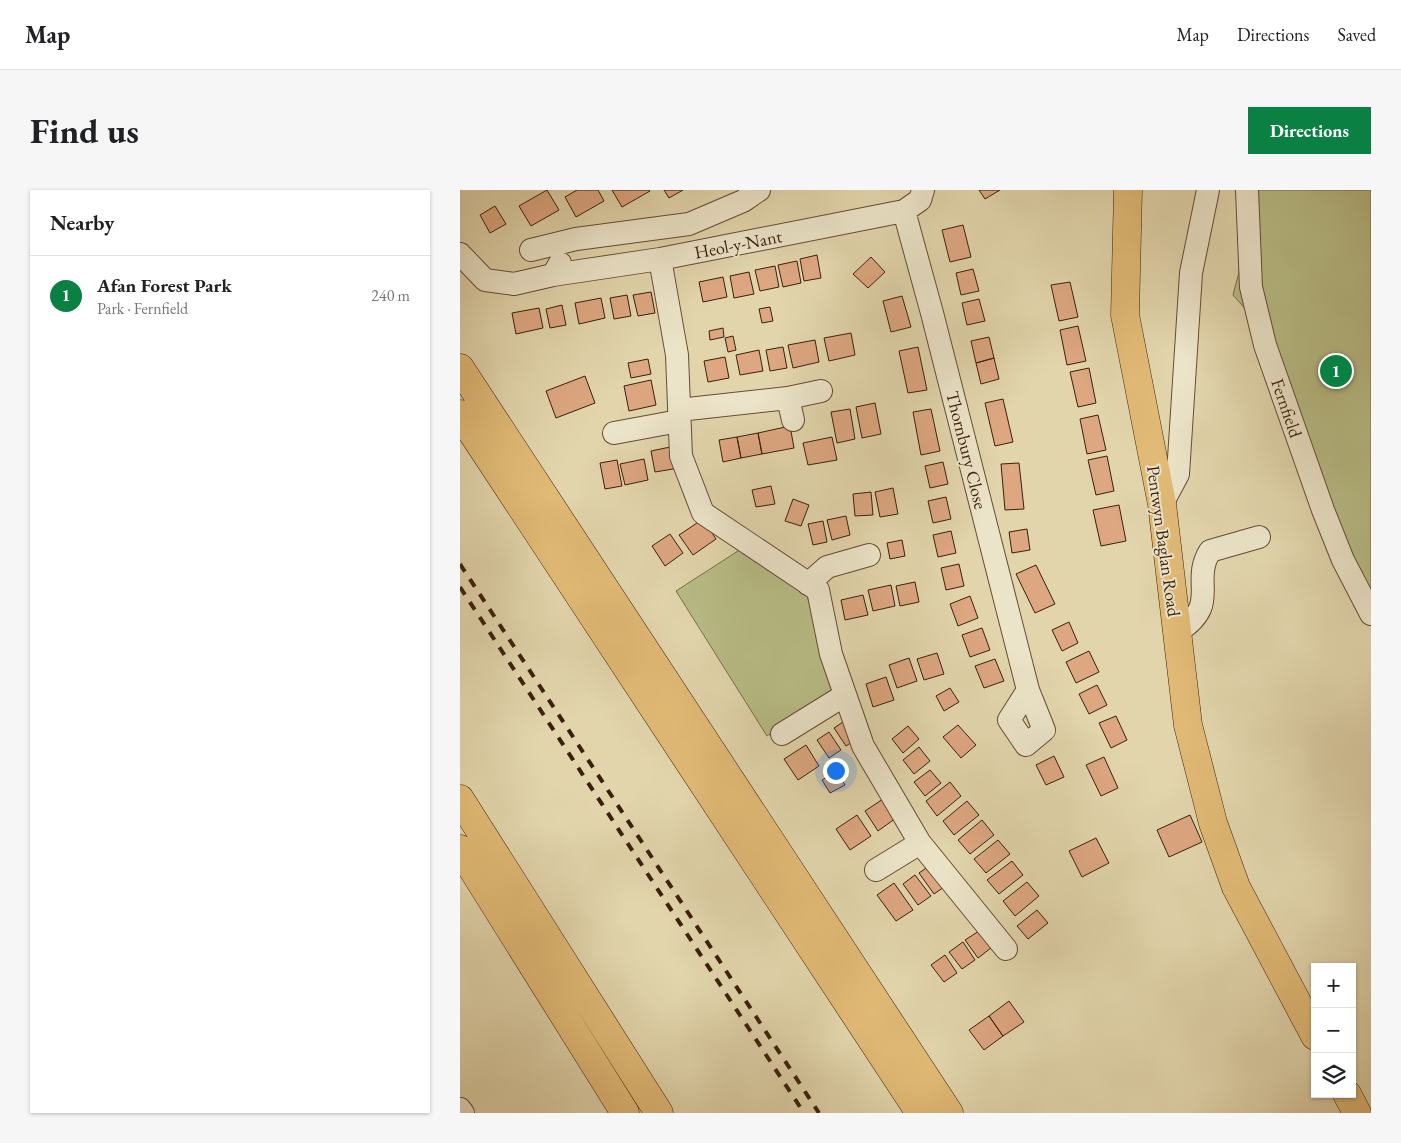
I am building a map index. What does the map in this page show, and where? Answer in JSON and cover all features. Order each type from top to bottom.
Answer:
[{"type":"main road","name":"Pentwyn Baglan Road","points":[[1128,190],[1125,316],[1162,504],[1188,725],[1213,822],[1236,887],[1311,1028]]},
{"type":"main road","points":[[460,368],[949,1113]]},
{"type":"main road","points":[[460,414],[920,1113]]},
{"type":"main road","points":[[460,799],[659,1113]]},
{"type":"main road","points":[[460,849],[625,1113]]},
{"type":"main road","points":[[1348,1098],[1357,1113]]},
{"type":"street","name":"Heol-y-Nant","points":[[531,250],[576,239],[689,224],[743,201],[759,190]]},
{"type":"street","points":[[1162,504],[1178,474],[1191,273],[1208,190]]},
{"type":"street","name":"Fernfield","points":[[1248,190],[1251,287],[1265,345],[1323,510],[1343,560],[1371,614]]},
{"type":"street","name":"Heol-y-Nant","points":[[460,254],[485,280],[514,284],[553,275],[660,259],[916,200]]},
{"type":"street","name":"Thornbury Close","points":[[916,200],[932,313],[1028,690]]},
{"type":"street","points":[[553,275],[576,239]]},
{"type":"street","points":[[660,259],[677,356],[681,456],[703,513],[818,590],[831,654],[863,746],[920,843],[1006,949]]},
{"type":"street","points":[[614,433],[679,415],[821,391]]},
{"type":"street","points":[[788,398],[793,420]]},
{"type":"street","points":[[1177,632],[1195,619],[1200,612],[1205,563],[1210,551],[1259,538]]},
{"type":"street","points":[[808,584],[827,567],[869,556]]},
{"type":"street","points":[[782,734],[845,695]]},
{"type":"street","points":[[876,870],[920,843]]},
{"type":"street","points":[[460,1109],[463,1113]]},
{"type":"green space","points":[[1248,190],[1371,190],[1371,612],[1264,330],[1233,295],[1249,234]]},
{"type":"green space","points":[[741,549],[805,588],[835,693],[767,736],[676,591]]},
{"type":"building","points":[[547,190],[559,210],[531,226],[519,206]]},
{"type":"building","points":[[577,190],[598,190],[604,201],[576,217],[565,197]]},
{"type":"building","points":[[612,190],[649,190],[650,191],[622,207]]},
{"type":"building","points":[[664,190],[683,190],[669,198]]},
{"type":"building","points":[[979,190],[1000,190],[985,199]]},
{"type":"building","points":[[495,206],[506,224],[490,233],[480,215]]},
{"type":"building","points":[[963,225],[971,257],[950,262],[942,230]]},
{"type":"building","points":[[817,255],[821,278],[804,281],[800,259]]},
{"type":"building","points":[[871,257],[885,272],[868,288],[853,274]]},
{"type":"building","points":[[797,261],[801,283],[783,287],[778,265]]},
{"type":"building","points":[[775,266],[779,287],[760,291],[755,270]]},
{"type":"building","points":[[973,269],[979,291],[961,295],[956,273]]},
{"type":"building","points":[[749,272],[754,294],[734,298],[730,276]]},
{"type":"building","points":[[723,277],[727,297],[703,302],[699,282]]},
{"type":"building","points":[[1070,282],[1078,317],[1059,321],[1051,285]]},
{"type":"building","points":[[651,292],[655,313],[638,316],[633,295]]},
{"type":"building","points":[[627,295],[631,316],[614,319],[610,298]]},
{"type":"building","points":[[902,296],[911,327],[891,332],[883,301]]},
{"type":"building","points":[[601,298],[605,318],[579,324],[575,303]]},
{"type":"building","points":[[979,299],[985,321],[967,325],[962,303]]},
{"type":"building","points":[[562,305],[566,325],[550,328],[546,309]]},
{"type":"building","points":[[770,307],[773,321],[762,323],[759,309]]},
{"type":"building","points":[[539,308],[543,328],[516,334],[512,313]]},
{"type":"building","points":[[1078,326],[1086,361],[1067,365],[1060,330]]},
{"type":"building","points":[[723,328],[724,337],[710,340],[709,331]]},
{"type":"building","points":[[851,333],[855,355],[829,361],[824,338]]},
{"type":"building","points":[[733,336],[736,350],[728,352],[725,338]]},
{"type":"building","points":[[989,337],[994,358],[976,363],[971,341]]},
{"type":"building","points":[[815,340],[819,362],[793,368],[788,345]]},
{"type":"building","points":[[783,347],[787,368],[770,371],[766,350]]},
{"type":"building","points":[[918,347],[927,390],[908,393],[899,351]]},
{"type":"building","points":[[759,350],[763,371],[740,375],[736,355]]},
{"type":"building","points":[[725,357],[729,378],[708,382],[704,361]]},
{"type":"building","points":[[994,358],[999,379],[981,384],[976,363]]},
{"type":"building","points":[[648,359],[651,374],[631,378],[628,363]]},
{"type":"building","points":[[1089,368],[1096,403],[1078,407],[1070,372]]},
{"type":"building","points":[[585,376],[595,403],[556,418],[546,391]]},
{"type":"building","points":[[651,380],[656,405],[629,411],[624,386]]},
{"type":"building","points":[[1003,399],[1013,442],[995,446],[985,403]]},
{"type":"building","points":[[875,403],[881,434],[862,438],[856,407]]},
{"type":"building","points":[[850,409],[855,439],[837,443],[831,412]]},
{"type":"building","points":[[931,409],[940,451],[921,455],[913,412]]},
{"type":"building","points":[[1098,415],[1106,450],[1087,454],[1080,419]]},
{"type":"building","points":[[790,426],[794,448],[762,454],[758,433]]},
{"type":"building","points":[[758,433],[762,454],[741,458],[737,437]]},
{"type":"building","points":[[737,437],[741,458],[723,462],[719,440]]},
{"type":"building","points":[[832,437],[837,460],[808,465],[803,443]]},
{"type":"building","points":[[675,446],[679,468],[655,472],[651,451]]},
{"type":"building","points":[[1107,456],[1114,491],[1096,495],[1088,460]]},
{"type":"building","points":[[644,459],[648,480],[625,485],[620,464]]},
{"type":"building","points":[[617,460],[622,486],[605,489],[600,463]]},
{"type":"building","points":[[943,462],[948,484],[930,488],[925,466]]},
{"type":"building","points":[[1019,463],[1024,509],[1005,510],[1001,464]]},
{"type":"building","points":[[771,486],[775,504],[756,507],[752,490]]},
{"type":"building","points":[[893,488],[898,514],[880,517],[875,492]]},
{"type":"building","points":[[871,492],[873,515],[855,516],[853,494]]},
{"type":"building","points":[[946,497],[951,519],[933,523],[928,501]]},
{"type":"building","points":[[793,499],[809,505],[801,526],[785,521]]},
{"type":"building","points":[[1119,505],[1126,541],[1101,546],[1093,510]]},
{"type":"building","points":[[846,516],[850,535],[832,540],[827,520]]},
{"type":"building","points":[[703,519],[716,539],[693,555],[679,535]]},
{"type":"building","points":[[823,521],[827,542],[813,545],[808,524]]},
{"type":"building","points":[[1027,529],[1030,550],[1012,553],[1009,532]]},
{"type":"building","points":[[951,531],[956,553],[938,557],[933,535]]},
{"type":"building","points":[[670,534],[683,553],[665,566],[652,546]]},
{"type":"building","points":[[902,540],[905,556],[890,559],[887,543]]},
{"type":"building","points":[[959,564],[964,586],[946,590],[941,568]]},
{"type":"building","points":[[1036,565],[1055,604],[1035,613],[1016,574]]},
{"type":"building","points":[[915,582],[919,602],[900,606],[896,586]]},
{"type":"building","points":[[891,585],[895,606],[873,611],[868,590]]},
{"type":"building","points":[[863,595],[868,615],[845,620],[841,600]]},
{"type":"building","points":[[970,596],[978,618],[958,626],[950,604]]},
{"type":"building","points":[[1069,622],[1078,643],[1062,651],[1052,630]]},
{"type":"building","points":[[982,628],[990,650],[970,657],[962,635]]},
{"type":"building","points":[[1089,651],[1099,672],[1076,683],[1066,662]]},
{"type":"building","points":[[937,653],[944,674],[924,680],[917,659]]},
{"type":"building","points":[[909,658],[917,681],[897,688],[889,665]]},
{"type":"building","points":[[995,659],[1004,681],[984,688],[975,666]]},
{"type":"building","points":[[886,677],[894,700],[873,707],[866,684]]},
{"type":"building","points":[[1097,685],[1107,705],[1089,714],[1079,694]]},
{"type":"building","points":[[950,688],[959,702],[944,711],[936,696]]},
{"type":"building","points":[[1116,716],[1127,740],[1111,748],[1099,723]]},
{"type":"building","points":[[846,720],[858,738],[846,746],[834,728]]},
{"type":"building","points":[[958,725],[976,745],[961,758],[943,737]]},
{"type":"building","points":[[908,726],[919,739],[903,753],[892,739]]},
{"type":"building","points":[[829,732],[841,750],[829,758],[817,740]]},
{"type":"building","points":[[806,745],[819,766],[798,780],[784,759]]},
{"type":"building","points":[[919,747],[930,761],[914,774],[903,760]]},
{"type":"building","points":[[1054,756],[1064,777],[1046,785],[1036,765]]},
{"type":"building","points":[[1104,757],[1118,788],[1101,796],[1086,765]]},
{"type":"building","points":[[930,770],[941,783],[925,796],[914,782]]},
{"type":"building","points":[[837,771],[845,785],[830,793],[822,780]]},
{"type":"building","points":[[950,782],[961,796],[937,816],[926,801]]},
{"type":"building","points":[[883,799],[896,818],[878,831],[865,811]]},
{"type":"building","points":[[967,801],[979,815],[954,835],[943,821]]},
{"type":"building","points":[[857,815],[871,836],[850,850],[836,829]]},
{"type":"building","points":[[1190,815],[1202,842],[1169,857],[1157,830]]},
{"type":"building","points":[[982,820],[994,835],[970,854],[958,840]]},
{"type":"building","points":[[1096,838],[1109,863],[1082,877],[1069,851]]},
{"type":"building","points":[[998,840],[1010,854],[986,873],[974,859]]},
{"type":"building","points":[[1012,861],[1023,875],[999,894],[987,880]]},
{"type":"building","points":[[932,864],[947,885],[934,894],[919,873]]},
{"type":"building","points":[[915,875],[931,896],[918,905],[903,884]]},
{"type":"building","points":[[1027,882],[1039,896],[1015,916],[1003,901]]},
{"type":"building","points":[[894,883],[913,910],[896,921],[877,895]]},
{"type":"building","points":[[1037,910],[1048,923],[1028,939],[1017,926]]},
{"type":"building","points":[[979,931],[991,948],[978,958],[965,940]]},
{"type":"building","points":[[963,942],[975,960],[962,969],[949,952]]},
{"type":"building","points":[[945,955],[957,973],[944,982],[931,965]]},
{"type":"building","points":[[1009,1001],[1024,1022],[1003,1036],[989,1016]]},
{"type":"building","points":[[989,1016],[1003,1036],[984,1050],[969,1030]]},
{"type":"railway","points":[[460,564],[819,1113]]},
{"type":"railway","points":[[460,587],[804,1113]]},
{"type":"place","name":"Afan Forest Park","points":[[1336,371]]}]
